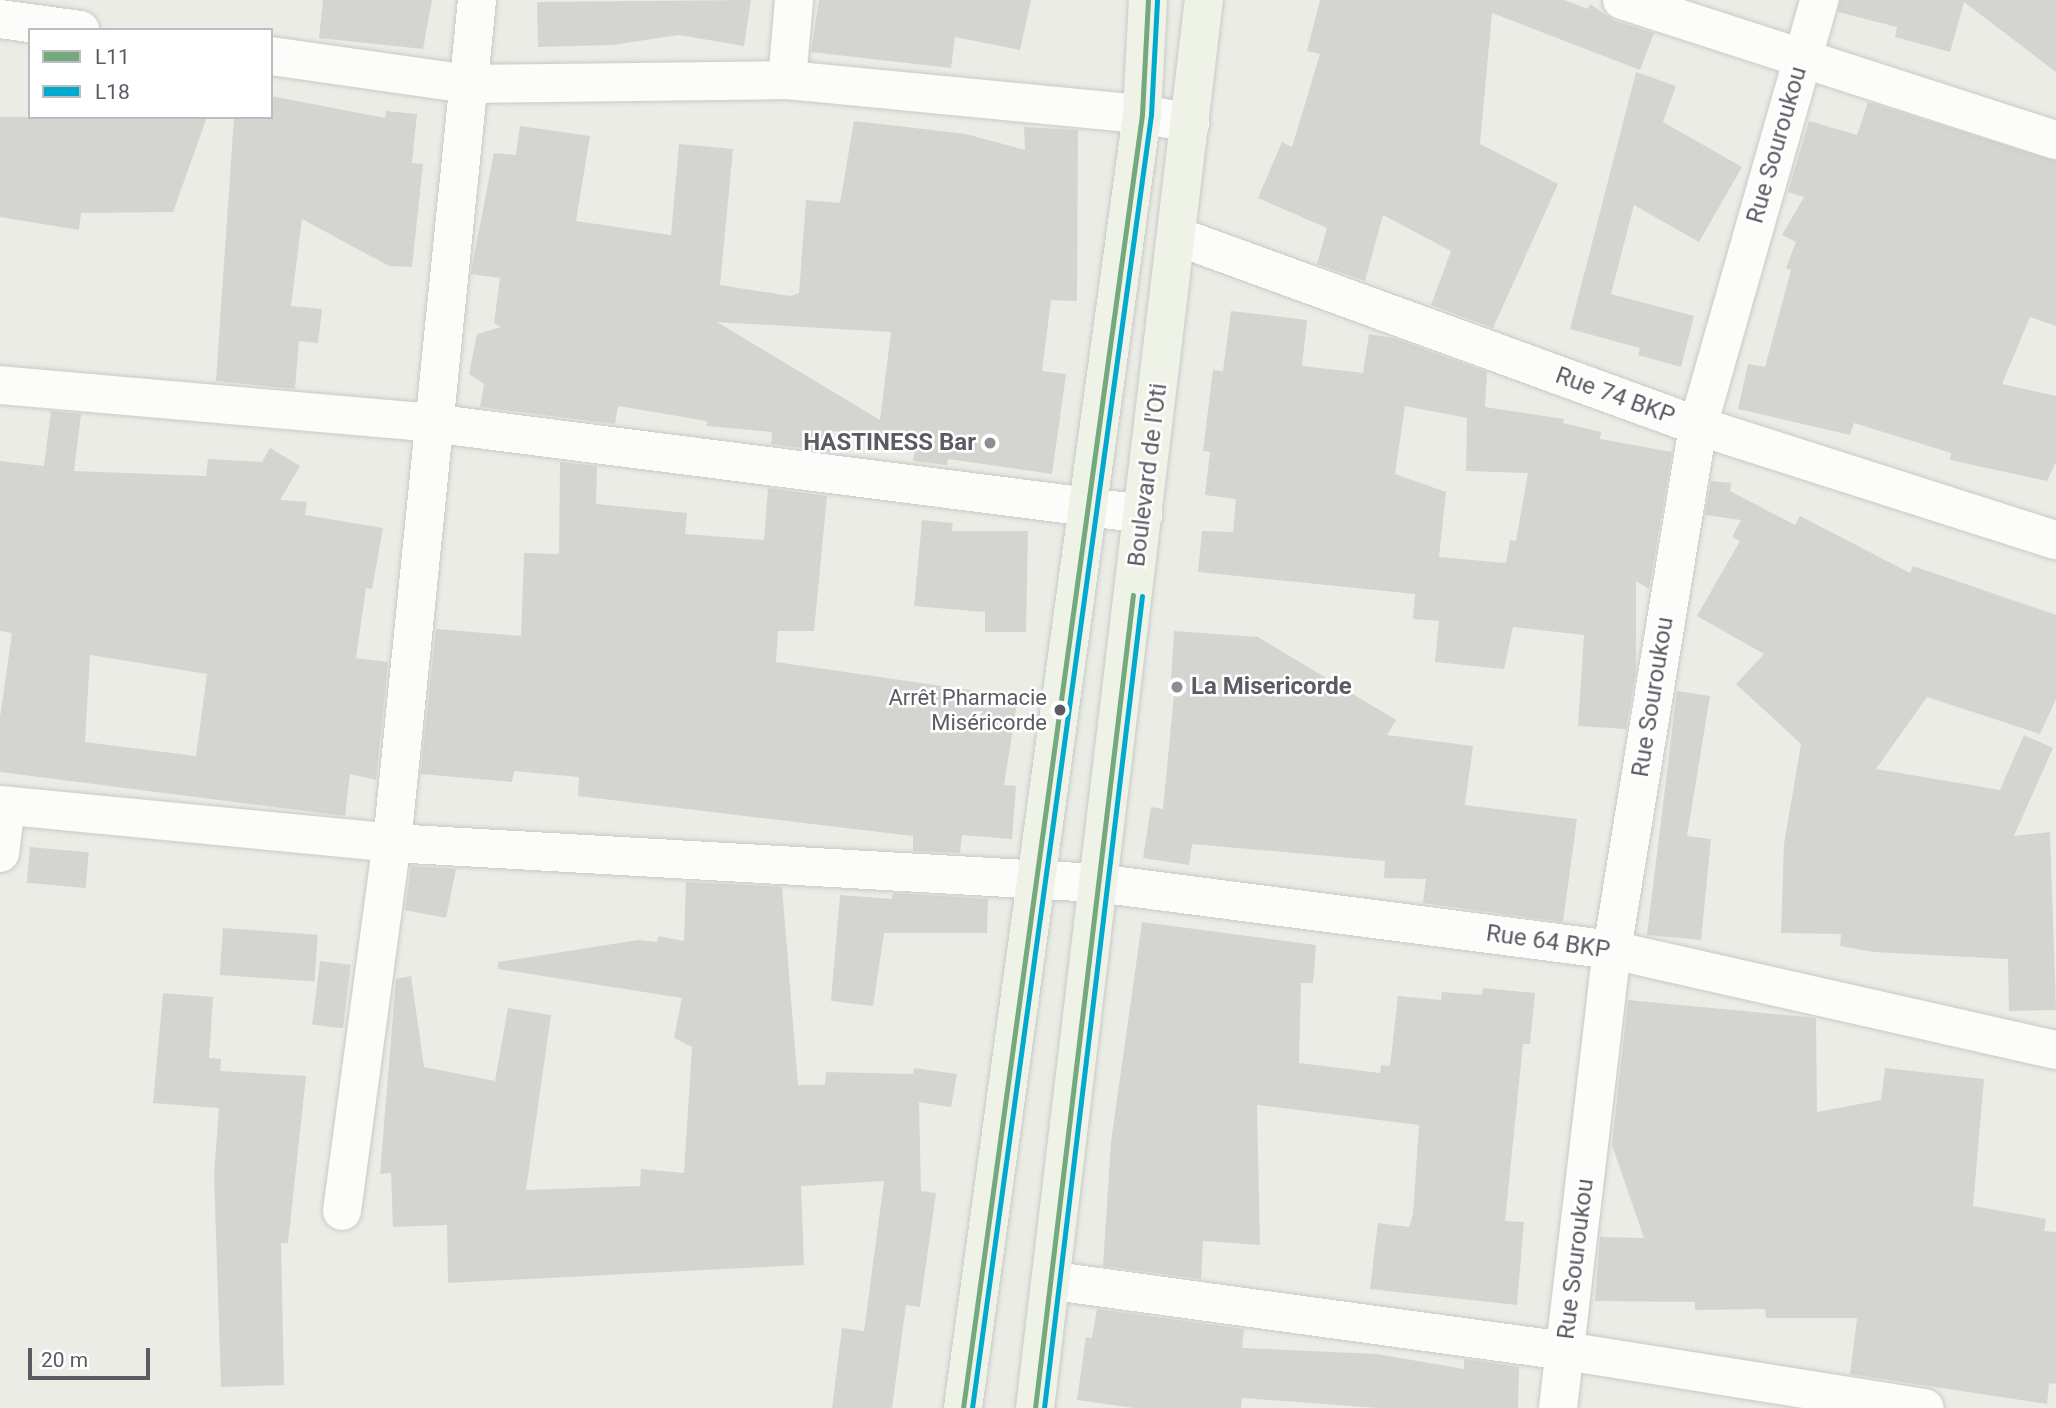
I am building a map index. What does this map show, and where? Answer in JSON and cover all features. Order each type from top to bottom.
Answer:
[{"type":"main road","points":[[963,1408],[1032,879],[1142,114],[1148,0]]},
{"type":"main road","name":"Boulevard de l'Oti","points":[[1035,1408],[1054,1281],[1097,883],[1179,237],[1204,0]]},
{"type":"street","points":[[342,1211],[392,843],[431,423],[477,0]]},
{"type":"street","points":[[786,80],[794,0]]},
{"type":"street","points":[[1622,0],[2056,140]]},
{"type":"street","name":"Rue Souroukou","points":[[1558,1408],[1612,950],[1698,426],[1819,0]]},
{"type":"street","points":[[0,19],[65,28]]},
{"type":"street","points":[[273,57],[467,84],[786,80],[1142,114],[1190,123]]},
{"type":"street","name":"Rue 74 BKP","points":[[1179,237],[1698,426],[2056,540]]},
{"type":"street","points":[[0,385],[431,423],[1143,514]]},
{"type":"street","points":[[0,853],[3,805]]},
{"type":"street","name":"Rue 64 BKP","points":[[3,805],[392,843],[1097,883],[1612,950],[2056,1050]]},
{"type":"street","points":[[1054,1281],[1565,1351],[1925,1408]]},
{"type":"building","points":[[323,0],[432,0],[423,49],[319,38]]},
{"type":"building","points":[[751,0],[744,46],[679,35],[612,45],[538,47],[537,2]]},
{"type":"building","points":[[819,0],[1031,0],[1020,50],[955,37],[951,68],[811,52]]},
{"type":"building","points":[[1320,0],[1564,0],[1588,9],[1590,4],[1615,21],[1654,33],[1640,70],[1492,13],[1480,144],[1558,184],[1493,328],[1431,305],[1451,251],[1383,215],[1365,281],[1317,264],[1327,228],[1258,198],[1282,142],[1292,147],[1320,54],[1307,51]]},
{"type":"building","points":[[1840,0],[2056,0],[2056,72],[1964,2],[1950,52],[1895,37],[1897,27],[1838,12]]},
{"type":"building","points":[[1636,72],[1676,86],[1663,122],[1742,167],[1699,242],[1634,205],[1611,294],[1694,316],[1681,367],[1638,355],[1640,348],[1570,329]]},
{"type":"building","points":[[273,96],[385,118],[386,111],[417,114],[412,163],[423,164],[412,267],[389,266],[302,219],[291,306],[322,309],[318,343],[299,341],[295,389],[216,381],[234,119],[273,119]]},
{"type":"building","points":[[1868,102],[2056,161],[2056,326],[2030,317],[2002,384],[2056,396],[2056,462],[2047,481],[1950,460],[1951,453],[1854,423],[1850,435],[1738,409],[1748,364],[1765,367],[1791,270],[1786,268],[1796,242],[1782,235],[1804,197],[1788,192],[1809,121],[1857,135]]},
{"type":"building","points":[[0,117],[206,119],[173,212],[81,213],[79,230],[0,217]]},
{"type":"building","points":[[854,121],[966,134],[1025,150],[1024,127],[1078,130],[1077,301],[1051,300],[1042,371],[1066,374],[1052,474],[948,459],[947,465],[913,461],[916,442],[833,431],[830,452],[771,444],[772,432],[707,426],[707,421],[618,406],[615,424],[480,407],[484,384],[469,374],[477,334],[501,327],[494,323],[500,278],[471,274],[494,153],[516,155],[520,126],[590,136],[576,221],[671,235],[679,144],[733,149],[720,285],[790,296],[799,293],[806,200],[840,203]],"holes":[[[717,322],[891,332],[880,420]]]},
{"type":"building","points":[[1231,311],[1307,320],[1302,366],[1363,373],[1369,334],[1393,338],[1487,372],[1485,407],[1564,419],[1563,423],[1601,432],[1600,439],[1672,452],[1649,589],[1636,581],[1636,671],[1626,729],[1578,726],[1584,635],[1513,627],[1504,669],[1435,662],[1439,621],[1413,619],[1415,594],[1198,572],[1202,531],[1233,532],[1236,499],[1205,495],[1210,452],[1203,451],[1213,370],[1223,371]],"holes":[[[1405,406],[1467,418],[1466,471],[1528,473],[1516,541],[1510,540],[1506,563],[1439,557],[1446,492],[1395,474]]]},
{"type":"building","points":[[51,411],[81,414],[74,471],[206,476],[208,459],[262,462],[270,448],[300,466],[280,500],[307,502],[305,515],[383,528],[372,589],[366,588],[356,658],[388,662],[376,780],[350,774],[345,816],[0,772],[0,717],[12,633],[0,631],[0,461],[44,466]],"holes":[[[90,655],[207,674],[196,756],[85,742]]]},
{"type":"building","points":[[560,462],[597,466],[596,504],[687,513],[685,534],[764,540],[768,488],[827,496],[814,631],[778,631],[776,662],[1018,697],[1004,785],[1016,786],[1012,839],[962,835],[960,853],[913,851],[913,836],[578,796],[579,777],[514,771],[512,782],[421,774],[420,780],[436,629],[521,636],[524,553],[559,554]]},
{"type":"building","points":[[1711,481],[1731,483],[1730,491],[1795,525],[1800,516],[1910,573],[1913,566],[2056,615],[2056,699],[2040,734],[1927,697],[1876,769],[2000,790],[2024,735],[2053,748],[2014,836],[2050,832],[2056,1010],[2009,1011],[2008,959],[1873,952],[1840,946],[1841,934],[1781,933],[1784,844],[1801,744],[1736,684],[1764,654],[1697,616],[1740,541],[1732,537],[1741,520],[1705,515]]},
{"type":"building","points":[[922,520],[953,523],[952,531],[1028,531],[1026,632],[985,632],[985,612],[914,606]]},
{"type":"building","points":[[1174,631],[1258,637],[1396,720],[1387,735],[1473,746],[1465,805],[1577,819],[1563,922],[1423,903],[1426,879],[1384,878],[1385,861],[1192,844],[1189,865],[1143,858],[1151,807],[1163,809],[1174,695],[1170,695]]},
{"type":"building","points":[[1677,691],[1710,696],[1687,836],[1711,839],[1701,940],[1647,935]]},
{"type":"building","points":[[30,847],[89,852],[86,888],[27,883]]},
{"type":"building","points":[[411,866],[456,869],[446,918],[405,910]]},
{"type":"building","points":[[686,882],[782,887],[798,1085],[825,1085],[826,1072],[913,1074],[914,1068],[957,1074],[951,1107],[919,1102],[921,1191],[936,1193],[920,1307],[906,1305],[892,1408],[832,1408],[842,1328],[864,1331],[884,1181],[801,1186],[804,1265],[448,1283],[447,1225],[393,1227],[391,1173],[380,1174],[396,979],[411,976],[424,1067],[495,1081],[508,1008],[551,1015],[526,1190],[640,1186],[641,1169],[684,1173],[692,1047],[674,1038],[682,998],[498,969],[498,962],[638,940],[657,942],[658,936],[684,941]]},
{"type":"building","points":[[893,893],[988,899],[987,933],[884,933],[873,1006],[831,1001],[840,895],[892,899]]},
{"type":"building","points":[[1142,922],[1316,945],[1313,983],[1301,983],[1299,1063],[1380,1073],[1381,1065],[1390,1066],[1398,996],[1441,1000],[1442,992],[1482,995],[1483,988],[1535,993],[1530,1044],[1523,1044],[1505,1221],[1524,1222],[1517,1305],[1370,1289],[1378,1223],[1409,1227],[1413,1214],[1419,1125],[1257,1105],[1260,1245],[1203,1241],[1201,1279],[1103,1266],[1111,1142]]},
{"type":"building","points":[[223,928],[318,935],[314,982],[220,975]]},
{"type":"building","points":[[320,961],[351,965],[343,1028],[312,1025]]},
{"type":"building","points":[[163,993],[213,997],[209,1058],[221,1059],[220,1071],[306,1076],[288,1243],[281,1243],[284,1385],[221,1387],[214,1174],[219,1108],[153,1103]]},
{"type":"building","points":[[1628,1000],[1816,1018],[1817,1112],[1881,1100],[1885,1068],[1984,1079],[1973,1206],[2046,1219],[2044,1231],[2056,1232],[2056,1384],[2049,1383],[2047,1404],[1850,1374],[1857,1318],[1766,1318],[1765,1309],[1695,1310],[1695,1302],[1595,1301],[1600,1237],[1644,1238],[1612,1145]]},
{"type":"building","points":[[1097,1309],[1244,1329],[1242,1348],[1377,1354],[1464,1369],[1464,1359],[1519,1367],[1518,1408],[1377,1408],[1242,1398],[1241,1408],[1134,1408],[1077,1400],[1086,1337],[1092,1338]]},
{"type":"transit line","name":"L11","points":[[963,1408],[1142,114],[1148,0]]},
{"type":"transit line","name":"L18","points":[[972,1408],[1151,115],[1157,0]]},
{"type":"transit line","name":"L11","points":[[1035,1408],[1133,595]]},
{"type":"transit line","name":"L18","points":[[1044,1408],[1142,596]]},
{"type":"place","name":"HASTINESS Bar","points":[[990,443]]},
{"type":"place","name":"La Misericorde","points":[[1177,687]]},
{"type":"place","name":"Arrêt Pharmacie Miséricorde","points":[[1060,710]]}]
